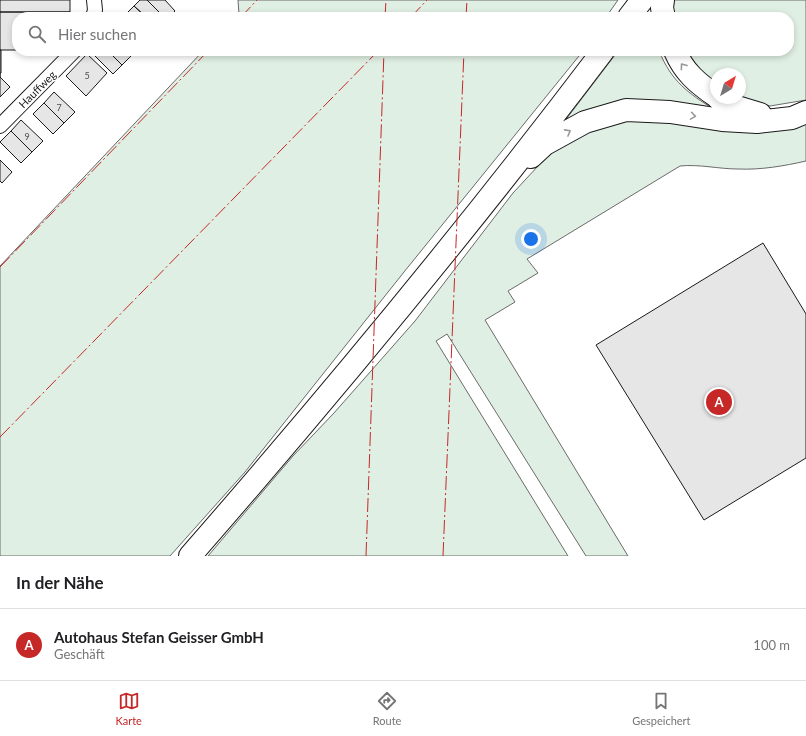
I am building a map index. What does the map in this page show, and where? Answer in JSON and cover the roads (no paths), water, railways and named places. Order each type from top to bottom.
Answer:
[{"type":"main road","points":[[633,12],[642,0]]},
{"type":"main road","points":[[663,0],[663,12]]},
{"type":"main road","points":[[190,556],[300,429],[398,310],[600,56]]},
{"type":"main road","points":[[676,56],[681,65],[698,84],[710,92]]},
{"type":"main road","points":[[727,104],[758,114],[799,115]]},
{"type":"main road","points":[[494,190],[545,144],[585,122],[626,110],[670,112],[722,120],[750,122],[799,115]]},
{"type":"street","points":[[94,0],[94,12]]},
{"type":"street","name":"Hauffweg","points":[[0,126],[69,56]]},
{"type":"place","name":"Autohaus Stefan Geisser GmbH","points":[[719,402]]}]
